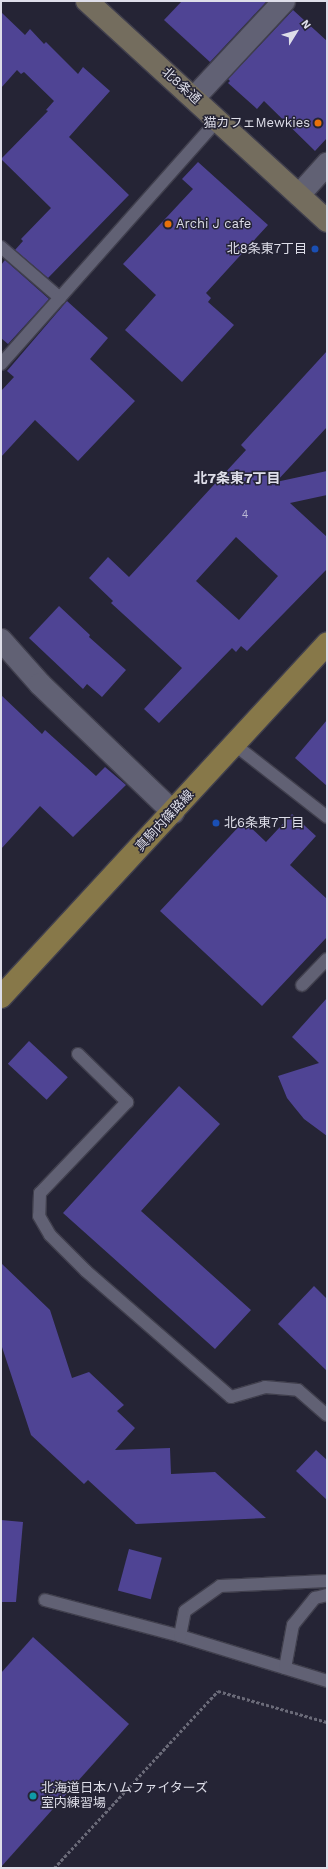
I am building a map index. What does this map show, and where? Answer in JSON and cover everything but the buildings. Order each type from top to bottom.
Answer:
[{"type":"main road","name":"真駒内篠路線","points":[[1,997],[235,745],[324,654]]},
{"type":"street","name":"北8条通","points":[[87,1],[327,221]]},
{"type":"street","points":[[194,98],[284,1]]},
{"type":"street","points":[[299,196],[327,164]]},
{"type":"street","points":[[1,640],[40,684],[173,812]]},
{"type":"lane","points":[[1,364],[218,120]]},
{"type":"lane","points":[[1,247],[60,298]]},
{"type":"lane","points":[[235,745],[327,817]]},
{"type":"lane","points":[[302,985],[327,959]]},
{"type":"lane","points":[[78,1054],[128,1102],[40,1193],[39,1216],[50,1235],[86,1271],[231,1397],[265,1387],[298,1390],[327,1415]]},
{"type":"lane","points":[[180,1636],[185,1611],[220,1586],[327,1581]]},
{"type":"lane","points":[[285,1668],[293,1625],[315,1598],[327,1595]]},
{"type":"lane","points":[[45,1600],[180,1636],[327,1681]]},
{"type":"path","points":[[54,1868],[218,1691],[327,1722]]},
{"type":"place","name":"猫カフェMewkies","points":[[318,123]]},
{"type":"place","name":"Archi J cafe","points":[[168,224]]},
{"type":"place","name":"北8条東7丁目","points":[[315,249]]},
{"type":"place","name":"北6条東7丁目","points":[[216,823]]},
{"type":"place","name":"北海道日本ハムファイターズ 室内練習場","points":[[33,1796]]},
{"type":"district","name":"北7条東7丁目","points":[[237,478]]}]
